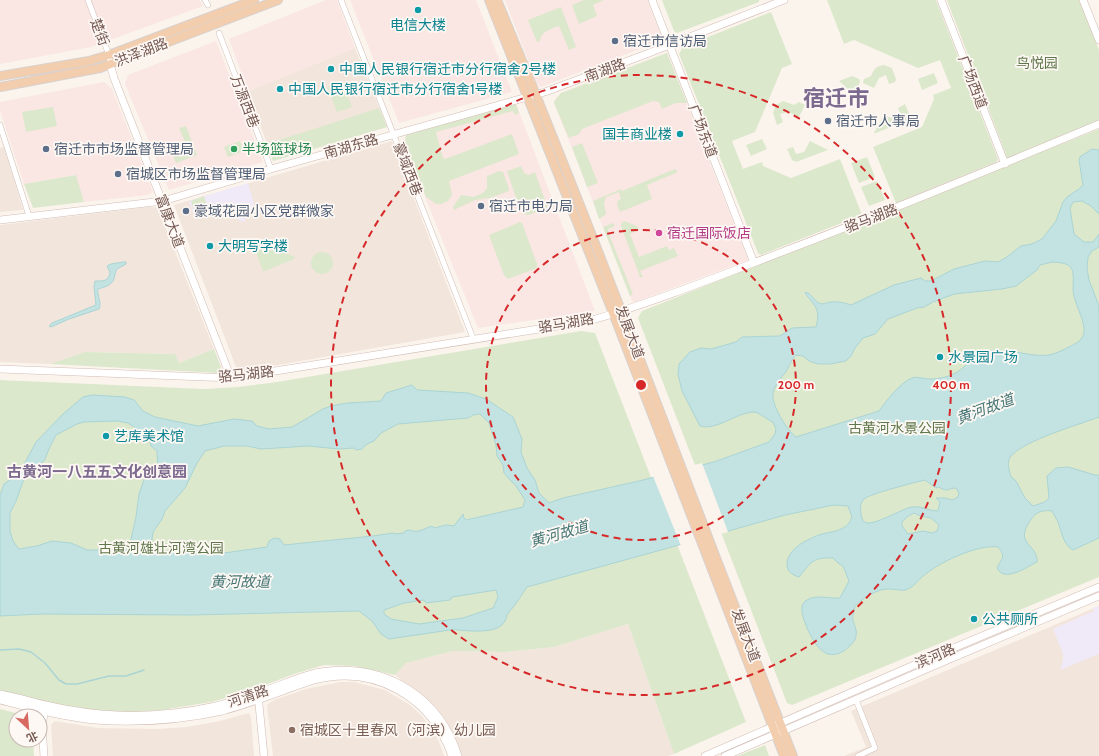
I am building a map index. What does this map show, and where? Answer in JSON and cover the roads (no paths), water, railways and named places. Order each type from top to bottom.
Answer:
[{"type":"main road","name":"洪泽湖路","points":[[0,76],[89,61],[109,55],[254,0]]},
{"type":"main road","name":"洪泽湖路","points":[[0,87],[88,71],[278,0]]},
{"type":"main road","name":"发展大道","points":[[489,0],[613,313],[669,460],[793,756]]},
{"type":"main road","name":"发展大道","points":[[497,0],[537,94],[622,310],[677,455],[713,562],[784,756]]},
{"type":"street","name":"楚街","points":[[88,0],[109,55],[110,64]]},
{"type":"street","name":"豪域西巷","points":[[341,0],[473,338]]},
{"type":"street","name":"广场东道","points":[[652,0],[754,263]]},
{"type":"street","name":"南湖路","points":[[537,94],[784,0]]},
{"type":"street","name":"广场西道","points":[[941,0],[1005,164]]},
{"type":"street","points":[[1083,0],[1099,40]]},
{"type":"street","name":"万源西巷","points":[[219,33],[272,169]]},
{"type":"street","name":"富康大道","points":[[110,64],[114,78],[231,378]]},
{"type":"street","name":"南湖东路","points":[[0,220],[163,201],[537,94]]},
{"type":"street","name":"骆马湖路","points":[[0,369],[231,378],[473,338],[589,321],[754,263],[891,211],[1099,124]]},
{"type":"street","points":[[0,125],[29,216]]},
{"type":"street","name":"滨河路","points":[[782,727],[944,652],[1099,587]]},
{"type":"street","name":"滨河路","points":[[782,727],[856,700],[1099,596]]},
{"type":"street","name":"河清路","points":[[0,694],[95,720],[149,720],[193,717],[223,710],[303,678],[327,671],[344,670],[386,677],[398,682],[413,692],[429,706],[444,725],[458,756]]},
{"type":"street","name":"河清路","points":[[259,696],[327,677],[363,678],[386,684],[405,694],[427,713],[442,733],[452,756]]},
{"type":"street","points":[[259,696],[264,756]]},
{"type":"street","name":"河清路","points":[[0,700],[44,707]]},
{"type":"street","points":[[856,700],[876,748],[858,756]]},
{"type":"street","points":[[44,707],[42,727],[44,756]]},
{"type":"street","points":[[705,756],[782,727]]},
{"type":"street","points":[[725,756],[774,730]]},
{"type":"water","name":"黄河故道","points":[[1092,149],[1099,150],[1099,214],[1091,206],[1082,201],[1073,202],[1070,208],[1074,234],[1084,242],[1093,242],[1099,234],[1099,247],[1092,251],[1088,257],[1087,268],[1089,280],[1099,306],[1099,417],[1028,444],[1009,458],[1008,466],[1011,477],[1016,481],[1025,498],[1033,506],[1045,502],[1049,498],[1047,476],[1056,468],[1068,467],[1099,475],[1099,538],[1073,550],[1067,545],[1052,511],[1038,512],[1032,518],[1024,534],[1027,543],[1034,551],[1037,562],[1022,570],[1005,574],[1000,572],[997,568],[1003,555],[998,547],[981,548],[961,554],[942,563],[924,575],[908,589],[885,589],[876,592],[866,597],[855,606],[853,619],[856,630],[855,638],[845,650],[838,654],[832,655],[826,653],[821,650],[813,640],[807,628],[802,607],[805,601],[815,597],[840,598],[849,581],[843,566],[833,558],[821,558],[810,564],[799,577],[789,571],[787,567],[790,554],[798,546],[819,535],[840,530],[849,523],[852,517],[848,506],[834,505],[785,515],[527,587],[508,613],[506,620],[502,625],[490,630],[453,630],[389,639],[381,634],[372,621],[359,611],[191,615],[42,614],[0,616],[0,495],[4,484],[20,472],[36,442],[63,414],[83,397],[92,395],[125,397],[134,400],[143,411],[155,417],[198,426],[234,419],[252,421],[257,426],[269,429],[292,427],[331,406],[348,403],[381,401],[386,393],[412,385],[417,390],[468,393],[486,399],[513,417],[522,439],[521,452],[527,468],[535,480],[539,493],[549,503],[563,498],[714,462],[769,442],[775,434],[776,429],[773,422],[756,412],[747,413],[713,426],[700,426],[682,391],[678,374],[679,364],[690,352],[701,348],[711,349],[736,342],[742,337],[780,336],[792,328],[816,327],[818,316],[816,308],[805,293],[806,292],[817,302],[822,304],[836,302],[851,305],[894,285],[921,278],[925,281],[931,281],[954,269],[985,261],[998,262],[1021,246],[1032,244],[1042,239],[1056,221],[1063,202],[1067,197],[1083,185],[1079,160],[1080,157]],"holes":[[[1052,262],[1065,264],[1069,265],[1073,271],[1073,289],[1075,300],[1084,328],[1083,336],[1076,343],[1059,352],[1049,355],[999,351],[988,351],[973,354],[966,365],[950,376],[937,379],[914,377],[907,380],[885,402],[879,411],[796,437],[792,434],[780,417],[774,404],[773,393],[796,355],[803,356],[809,361],[818,364],[830,364],[846,361],[863,338],[875,334],[888,319],[917,308],[924,307],[954,294],[1016,286],[1037,270],[1040,265]],[[480,414],[489,423],[496,445],[497,456],[503,465],[504,473],[516,486],[525,500],[523,507],[466,520],[463,514],[454,526],[446,525],[434,528],[432,526],[418,531],[405,531],[404,533],[284,545],[280,539],[274,538],[269,541],[267,547],[224,553],[190,550],[157,553],[151,547],[153,532],[162,519],[165,511],[185,488],[197,463],[205,451],[224,446],[247,446],[261,449],[308,446],[339,449],[354,448],[356,450],[362,449],[367,444],[374,441],[381,433],[398,424],[468,418],[473,415]],[[117,421],[128,423],[148,436],[151,446],[157,451],[158,468],[149,471],[146,474],[139,494],[136,517],[129,548],[120,553],[106,550],[87,550],[71,543],[52,541],[37,546],[19,549],[13,541],[10,531],[10,513],[25,476],[36,471],[45,459],[56,435],[84,422]],[[925,480],[936,488],[939,487],[944,490],[956,488],[959,493],[958,497],[952,500],[936,498],[940,502],[938,511],[912,507],[876,522],[867,523],[861,516],[860,507],[862,502],[864,499],[883,491]],[[914,513],[931,518],[939,525],[937,531],[932,533],[923,531],[908,534],[902,526],[902,522]],[[496,590],[498,597],[493,608],[463,618],[419,624],[391,619],[384,614],[384,610],[404,603],[424,600],[426,603],[450,600],[452,597]]]},
{"type":"water","points":[[126,262],[126,264],[117,269],[111,283],[98,289],[100,304],[99,309],[51,327],[49,326],[52,323],[96,305],[94,287],[95,281],[105,280],[108,278],[110,272],[107,266]]},
{"type":"waterway","points":[[0,650],[19,649],[31,652],[45,663],[59,680],[66,684],[77,684],[109,676],[126,676],[144,670]]},
{"type":"place","name":"电信大楼","points":[[418,10]]},
{"type":"place","name":"宿迁市信访局","points":[[615,41]]},
{"type":"place","name":"中国人民银行宿迁市分行宿舍2号楼","points":[[331,69]]},
{"type":"place","name":"中国人民银行宿迁市分行宿舍1号楼","points":[[280,89]]},
{"type":"place","name":"宿迁市人事局","points":[[828,121]]},
{"type":"place","name":"国丰商业楼","points":[[680,134]]},
{"type":"place","name":"宿迁市市场监督管理局","points":[[46,149]]},
{"type":"place","name":"半场篮球场","points":[[234,149]]},
{"type":"place","name":"宿城区市场监督管理局","points":[[118,174]]},
{"type":"place","name":"宿迁市电力局","points":[[481,206]]},
{"type":"place","name":"豪域花园小区党群微家","points":[[186,211]]},
{"type":"place","name":"宿迁国际饭店","points":[[659,233]]},
{"type":"place","name":"大明写字楼","points":[[210,246]]},
{"type":"place","name":"水景园广场","points":[[940,357]]},
{"type":"place","name":"艺库美术馆","points":[[106,436]]},
{"type":"place","name":"公共厕所","points":[[974,619]]},
{"type":"place","name":"宿城区十里春风（河滨）幼儿园","points":[[292,730]]},
{"type":"district","name":"宿迁市","points":[[836,98]]},
{"type":"district","name":"古黄河一八五五文化创意园","points":[[97,472]]},
{"type":"park label","name":"鸟悦园","points":[[1037,63]]},
{"type":"park label","name":"古黄河水景公园","points":[[897,428]]},
{"type":"park label","name":"古黄河雄壮河湾公园","points":[[161,548]]}]
